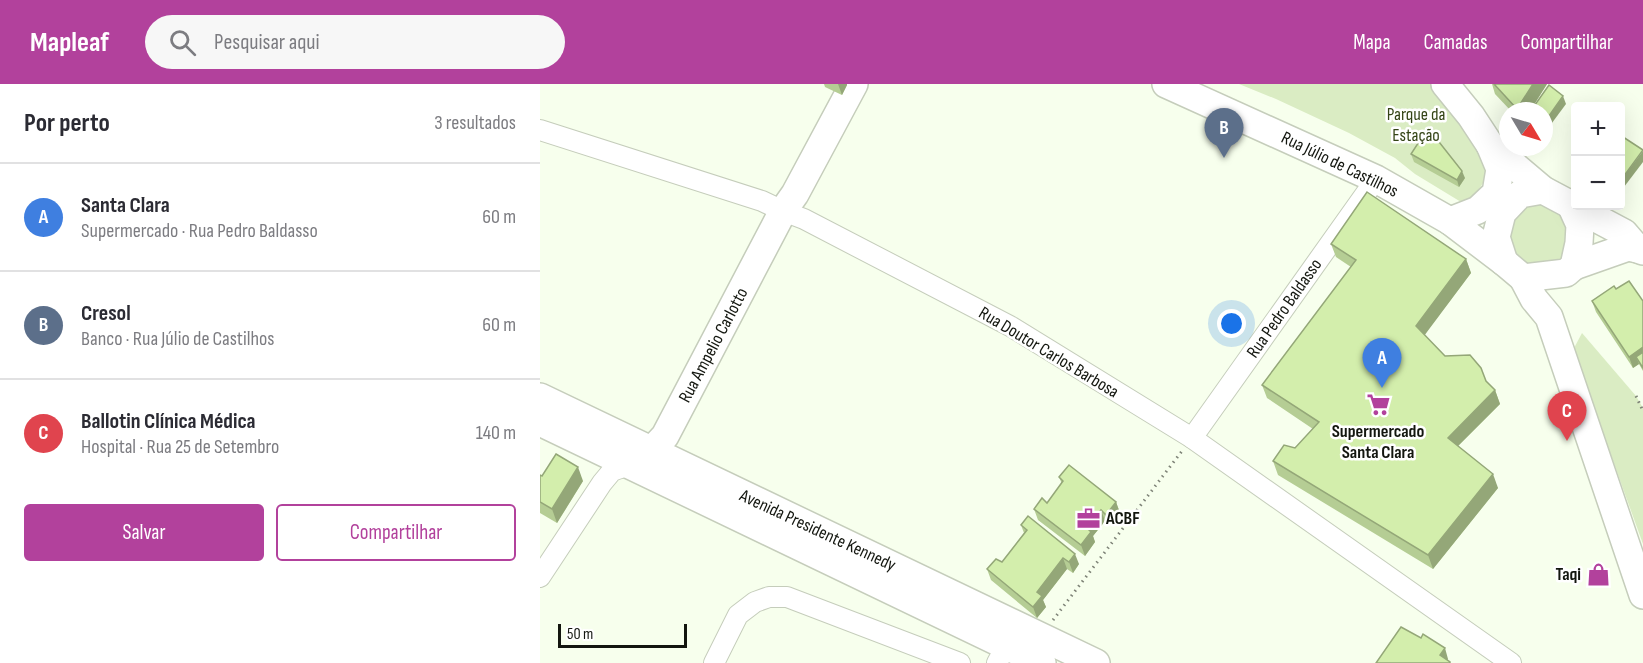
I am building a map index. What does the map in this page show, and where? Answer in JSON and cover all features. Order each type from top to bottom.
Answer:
[{"type":"main road","name":"Rua Ampelio Carlotto","points":[[640,458],[665,436],[783,211],[795,194],[855,84]]},
{"type":"main road","name":"Rua Júlio de Castilhos","points":[[1166,84],[1376,179],[1450,221],[1513,270]]},
{"type":"main road","points":[[1445,84],[1471,116],[1490,145],[1500,169],[1496,193],[1478,210],[1450,221]]},
{"type":"main road","points":[[1490,145],[1543,190],[1624,233],[1641,250]]},
{"type":"main road","points":[[1543,190],[1520,194],[1502,213],[1496,237],[1513,270],[1549,317],[1643,595]]},
{"type":"main road","points":[[1549,317],[1579,243],[1580,225],[1570,203]]},
{"type":"main road","points":[[1513,270],[1570,269],[1628,247],[1641,250]]},
{"type":"main road","name":"Avenida Presidente Kennedy","points":[[540,397],[640,458],[1015,642],[1096,663]]},
{"type":"main road","name":"Avenida Presidente Kennedy","points":[[540,422],[640,458]]},
{"type":"main road","name":"Avenida Presidente Kennedy","points":[[1015,642],[1042,663]]},
{"type":"street","name":"Rua Doutor Carlos Barbosa","points":[[540,130],[762,201],[804,219],[1010,326],[1192,438],[1512,663]]},
{"type":"street","name":"Rua Pedro Baldasso","points":[[1192,438],[1376,179]]},
{"type":"street","name":"Rua Ampelio Carlotto","points":[[540,578],[612,471],[640,458]]},
{"type":"street","points":[[714,663],[738,615],[755,602],[769,597],[787,597],[960,663]]},
{"type":"path","points":[[1636,396],[1643,411]]},
{"type":"path","points":[[1015,642],[1192,438]]},
{"type":"green space","name":"Parque da Estação","points":[[1239,84],[1435,84],[1486,157],[1486,179],[1471,200],[1461,202],[1415,174],[1395,158],[1349,133]]},
{"type":"green space","points":[[1543,202],[1558,209],[1571,229],[1564,264],[1530,267],[1518,260],[1512,248],[1509,221],[1527,205]]},
{"type":"green space","points":[[1582,333],[1636,396],[1643,408],[1643,544],[1573,350]]},
{"type":"building","points":[[1494,84],[1533,84],[1521,102],[1511,102]]},
{"type":"building","points":[[1549,85],[1563,96],[1553,110],[1553,102],[1537,102]]},
{"type":"building","points":[[1428,128],[1462,171],[1457,180],[1411,154]]},
{"type":"building","points":[[1625,138],[1643,150],[1625,175]]},
{"type":"building","points":[[1367,192],[1466,259],[1416,326],[1445,356],[1470,355],[1481,368],[1486,381],[1495,390],[1448,438],[1493,474],[1428,555],[1273,461],[1284,445],[1295,448],[1319,422],[1262,385],[1356,260],[1331,244]]},
{"type":"building","points":[[1629,281],[1643,301],[1643,347],[1629,357],[1592,301],[1614,286],[1616,289]]},
{"type":"building","points":[[1643,352],[1643,368],[1636,357]]},
{"type":"building","points":[[556,454],[578,467],[552,509],[540,502],[540,475],[542,476]]},
{"type":"building","points":[[1069,465],[1116,502],[1106,515],[1101,510],[1087,528],[1091,532],[1081,545],[1034,509],[1042,498],[1047,503],[1063,481],[1059,477]]},
{"type":"building","points":[[1028,516],[1075,554],[1069,562],[1063,558],[1037,592],[1042,596],[1033,607],[987,569],[996,559],[1002,562],[1027,530],[1021,525]]},
{"type":"building","points":[[1401,627],[1421,638],[1423,634],[1445,648],[1440,655],[1450,663],[1376,663]]},
{"type":"place","name":"Cresol","points":[[1224,158]]},
{"type":"place","name":"Santa Clara","points":[[1382,388]]},
{"type":"place","name":"Supermercado Santa Clara","points":[[1378,405]]},
{"type":"place","name":"Ballotin Clínica Médica","points":[[1567,441]]},
{"type":"place","name":"ACBF","points":[[1088,518]]},
{"type":"place","name":"Taqi","points":[[1599,574]]}]
